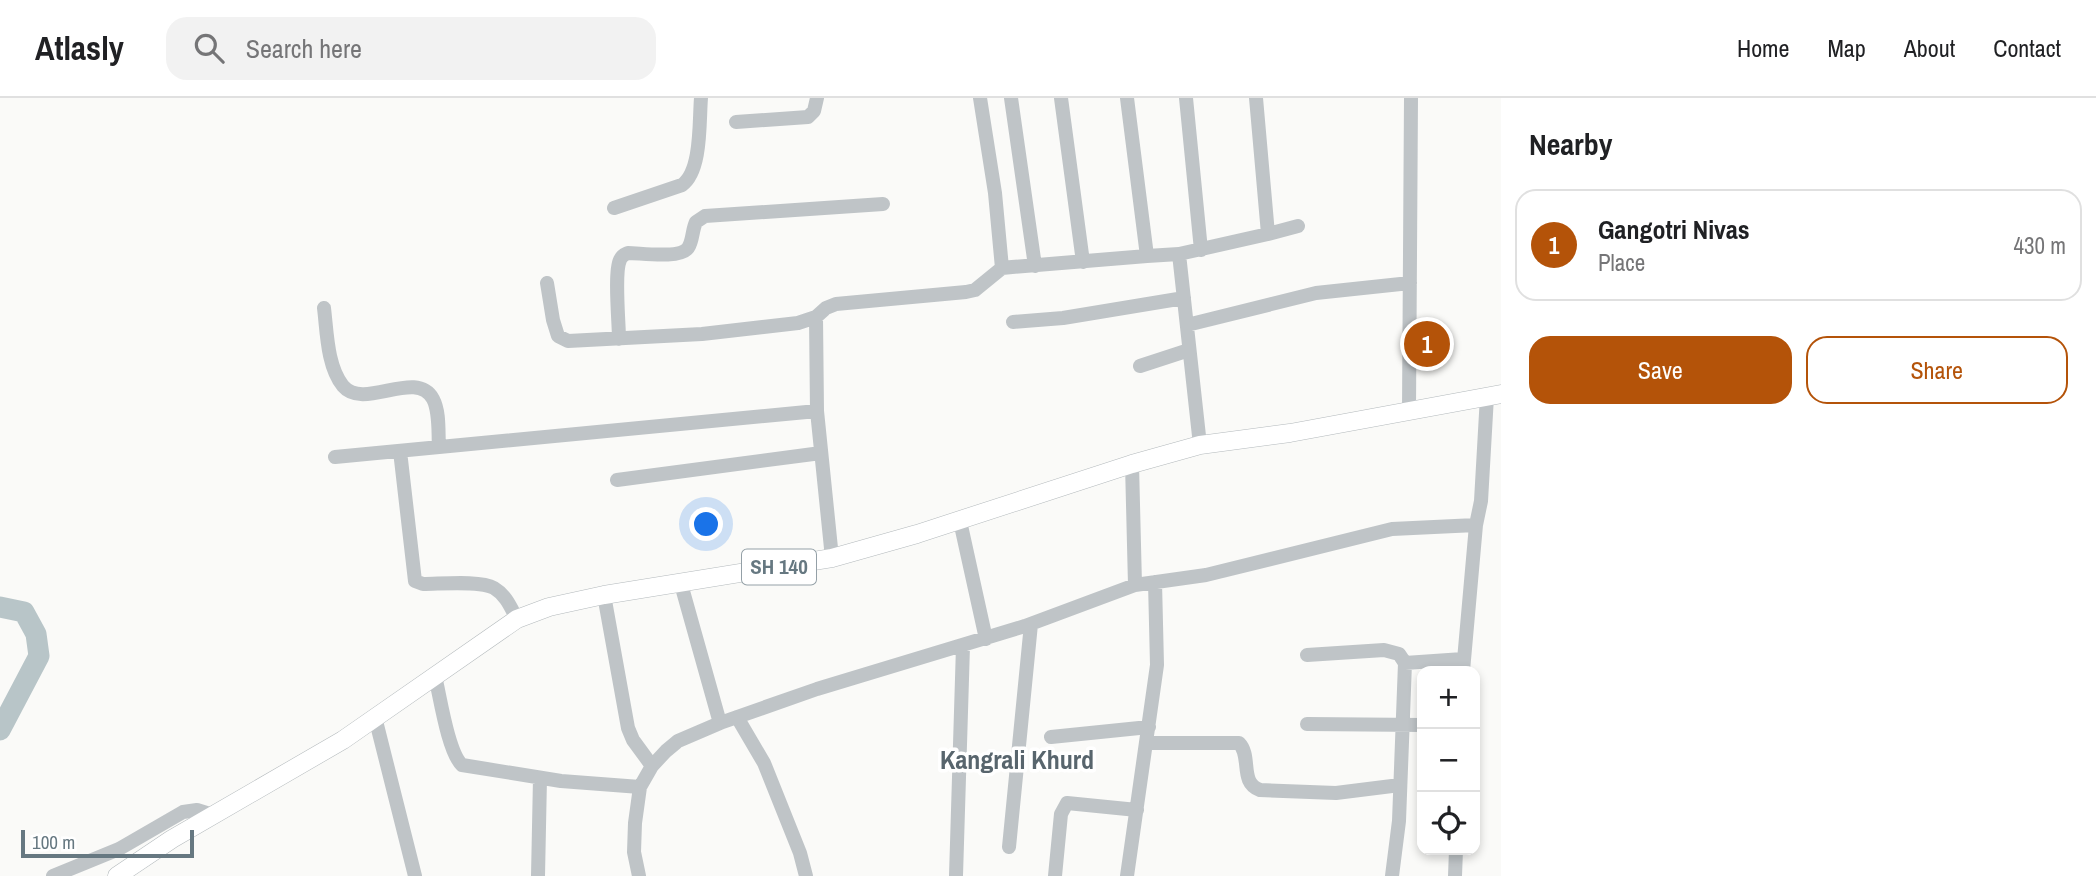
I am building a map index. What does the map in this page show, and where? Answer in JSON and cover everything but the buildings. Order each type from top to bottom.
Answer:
[{"type":"main road","name":"SH 140","points":[[117,876],[172,839],[343,740],[517,619],[549,607],[604,595],[832,558],[960,521],[1132,464],[1200,445],[1290,433],[1494,395]]},
{"type":"street","points":[[614,208],[682,185],[690,177],[695,163],[701,98]]},
{"type":"street","points":[[736,122],[808,117],[814,111],[817,98]]},
{"type":"street","points":[[979,98],[995,193],[1002,268]]},
{"type":"street","points":[[1011,98],[1035,266]]},
{"type":"street","points":[[1061,98],[1083,262]]},
{"type":"street","points":[[1127,98],[1147,256]]},
{"type":"street","points":[[1186,98],[1201,250]]},
{"type":"street","points":[[1256,98],[1268,234]]},
{"type":"street","points":[[1409,410],[1410,98]]},
{"type":"street","points":[[619,339],[618,274],[620,259],[624,255],[684,252],[691,244],[696,222],[705,216],[883,204]]},
{"type":"street","points":[[547,283],[558,336],[568,341],[702,334],[798,323],[816,317],[825,308],[836,303],[975,290],[1002,268],[1179,254],[1298,226]]},
{"type":"street","points":[[1179,254],[1200,445]]},
{"type":"street","points":[[1187,325],[1316,293],[1410,283]]},
{"type":"street","points":[[1013,322],[1063,318],[1184,298]]},
{"type":"street","points":[[324,308],[330,351],[342,385],[358,395],[408,387],[427,393],[433,398],[436,409],[439,447]]},
{"type":"street","points":[[816,317],[817,411],[832,558]]},
{"type":"street","points":[[1140,366],[1189,350]]},
{"type":"street","points":[[1405,663],[1463,665],[1476,525],[1494,395]]},
{"type":"street","points":[[335,457],[817,411]]},
{"type":"street","points":[[400,451],[415,581],[423,584],[481,584],[493,587],[504,596],[517,619]]},
{"type":"street","points":[[617,480],[821,453]]},
{"type":"street","points":[[1132,464],[1135,585]]},
{"type":"street","points":[[960,521],[986,639]]},
{"type":"street","points":[[639,876],[634,852],[640,787],[652,766],[678,741],[720,723],[817,689],[986,639],[1135,585],[1206,575],[1392,529],[1476,525]]},
{"type":"street","points":[[1129,876],[1157,665],[1156,582]]},
{"type":"street","points":[[681,584],[720,723]]},
{"type":"street","points":[[604,595],[628,728],[633,740],[652,766]]},
{"type":"street","points":[[1009,848],[1031,624]]},
{"type":"street","points":[[956,876],[963,646]]},
{"type":"street","points":[[1307,655],[1384,650],[1399,654],[1405,663],[1404,725],[1392,876]]},
{"type":"street","points":[[435,676],[451,743],[462,765],[540,778],[640,787]]},
{"type":"street","points":[[375,717],[415,876]]},
{"type":"street","points":[[737,717],[764,763],[800,853],[806,876]]},
{"type":"street","points":[[1307,723],[1417,725]]},
{"type":"street","points":[[1051,737],[1149,727]]},
{"type":"street","points":[[1147,743],[1239,743],[1245,753],[1249,782],[1253,788],[1260,790],[1336,793],[1400,786]]},
{"type":"street","points":[[538,876],[540,778]]},
{"type":"street","points":[[1055,876],[1061,814],[1067,803],[1137,810]]},
{"type":"street","points":[[53,876],[119,849],[183,812],[197,810],[213,815]]},
{"type":"street","points":[[1455,876],[1456,855]]},
{"type":"waterway","points":[[0,607],[24,612],[36,634],[39,656],[0,730]]},
{"type":"place","name":"Gangotri Nivas","points":[[1427,344]]},
{"type":"district","name":"Kangrali Khurd","points":[[1017,760]]}]
